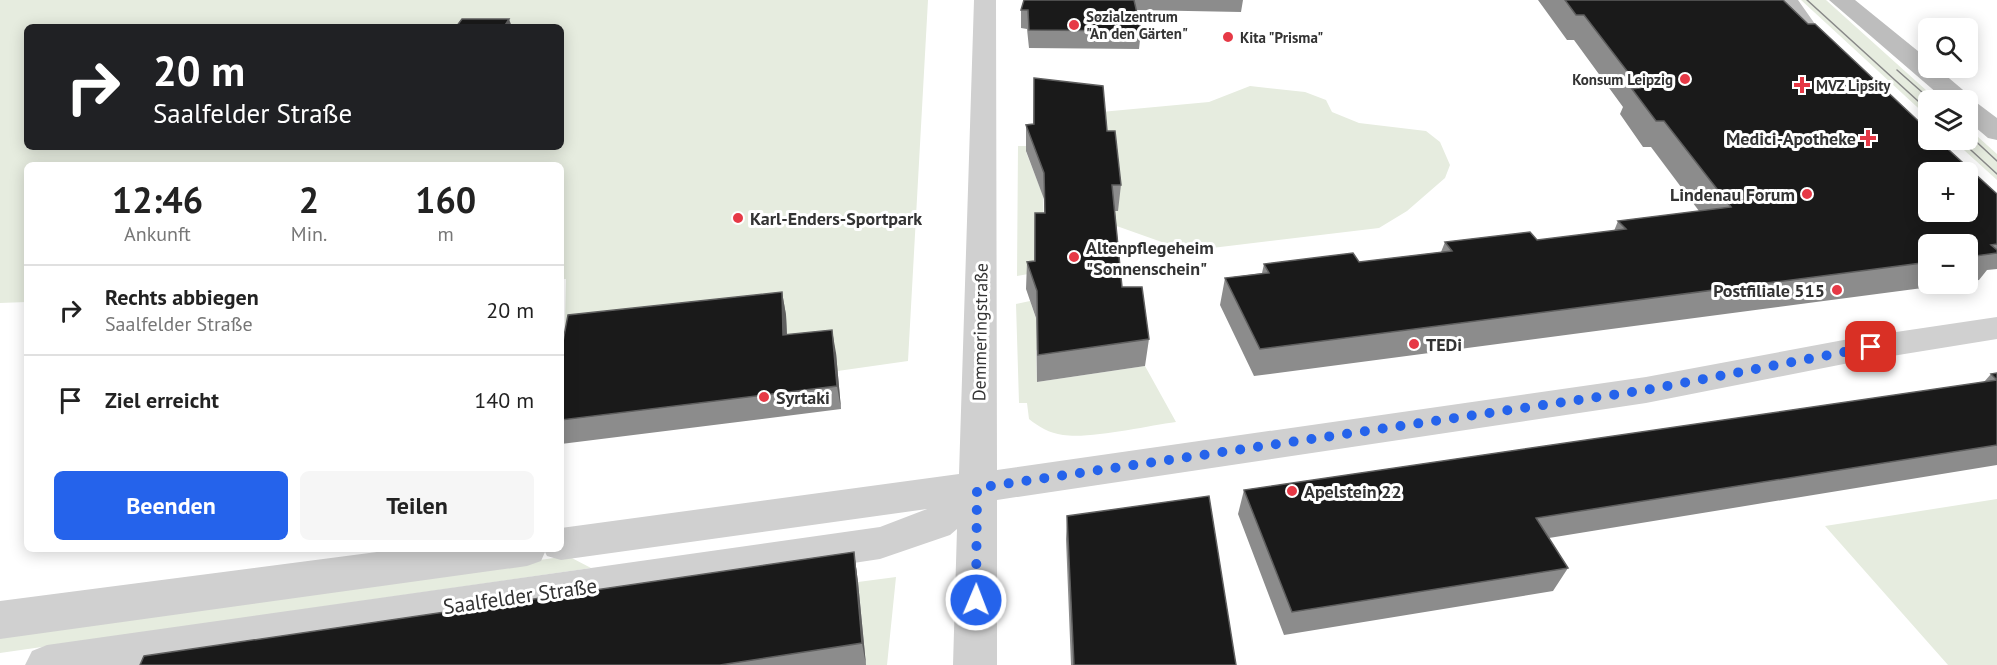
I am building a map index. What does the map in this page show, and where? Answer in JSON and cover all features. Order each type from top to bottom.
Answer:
[{"type":"main road","points":[[1787,0],[1806,28],[1842,63]]},
{"type":"main road","points":[[1840,0],[1880,30],[1949,90]]},
{"type":"main road","points":[[1978,116],[1997,132]]},
{"type":"street","name":"Demmeringstraße","points":[[975,665],[985,0]]},
{"type":"street","points":[[564,544],[977,488],[1646,390],[1849,351],[1997,327]]},
{"type":"street","name":"Saalfelder Straße","points":[[47,665],[880,543],[936,524],[959,507],[977,488]]},
{"type":"street","points":[[0,620],[505,552]]},
{"type":"shaded area","name":"Karl-Enders-Sportpark","points":[[0,0],[928,0],[908,361],[564,410],[566,279],[564,279],[564,162],[24,162],[24,302],[0,303]]},
{"type":"shaded area","points":[[1801,0],[1826,0],[1926,90],[1918,90],[1918,108]]},
{"type":"shaded area","points":[[1250,86],[1305,92],[1326,100],[1332,112],[1359,123],[1426,131],[1440,142],[1450,165],[1445,178],[1407,211],[1379,228],[1187,251],[1111,224],[1101,112],[1209,102]]},
{"type":"shaded area","points":[[1978,137],[1997,154],[1997,180],[1978,162],[1964,150],[1978,150]]},
{"type":"shaded area","points":[[1018,146],[1042,146],[1026,152],[1040,188],[1043,188],[1044,240],[1034,273],[1017,276]]},
{"type":"shaded area","points":[[1030,301],[1043,339],[1036,351],[1037,382],[1145,366],[1176,422],[1103,434],[1075,436],[1049,431],[1029,419],[1027,403],[1019,403],[1016,304]]},
{"type":"shaded area","points":[[1997,499],[1997,665],[1948,665],[1825,526]]},
{"type":"shaded area","points":[[568,556],[591,568],[0,653],[0,637]]},
{"type":"shaded area","points":[[896,577],[887,665],[866,665],[858,582]]},
{"type":"building","points":[[1024,0],[1134,0],[1141,31],[1029,30],[1028,10],[1021,10]]},
{"type":"building","name":"Lindenau Forum","points":[[1565,0],[1783,0],[1808,24],[1815,24],[1918,121],[1918,150],[1949,150],[1962,162],[1918,162],[1918,222],[1978,222],[1978,177],[1997,194],[1997,244],[1991,245],[1997,253],[1978,256],[1978,234],[1918,234],[1918,263],[1260,349],[1225,278],[1269,273],[1264,264],[1353,253],[1359,262],[1452,251],[1445,242],[1530,232],[1537,240],[1626,229],[1618,221],[1731,207],[1664,121],[1656,121],[1632,89],[1640,88],[1584,15],[1576,15]]},
{"type":"building","points":[[462,19],[509,19],[506,24],[458,24]]},
{"type":"building","name":"Altenpflegeheim \"Sonnenschein\"","points":[[1034,78],[1103,86],[1107,131],[1115,131],[1121,185],[1112,185],[1122,287],[1142,287],[1149,339],[1038,355],[1037,291],[1027,262],[1035,261],[1035,213],[1045,213],[1044,173],[1026,125],[1034,124]]},
{"type":"building","points":[[782,292],[783,335],[832,330],[837,386],[564,420],[564,336],[568,315]]},
{"type":"building","points":[[1997,380],[1997,445],[1536,518],[1568,568],[1292,612],[1244,490]]},
{"type":"building","points":[[1209,496],[1236,665],[1074,665],[1067,516]]},
{"type":"building","points":[[854,552],[862,643],[720,665],[140,665],[144,656]]},
{"type":"tram line","points":[[1807,0],[1918,101]]},
{"type":"tram line","points":[[1897,70],[1920,90]]},
{"type":"tram line","points":[[1978,143],[1997,161]]},
{"type":"tram line","points":[[1971,150],[1997,174]]},
{"type":"place","name":"Sozialzentrum \"An den Gärten\"","points":[[1074,25]]},
{"type":"place","name":"Kita \"Prisma\"","points":[[1228,37]]},
{"type":"place","name":"Konsum Leipzig","points":[[1685,79]]},
{"type":"place","name":"MVZ Lipsity","points":[[1802,85]]},
{"type":"place","name":"Medici-Apotheke","points":[[1868,138]]},
{"type":"place","name":"Lindenau Forum","points":[[1807,194]]},
{"type":"place","name":"Karl-Enders-Sportpark","points":[[738,218]]},
{"type":"place","name":"Altenpflegeheim \"Sonnenschein\"","points":[[1074,257]]},
{"type":"place","name":"Postfiliale 515","points":[[1837,290]]},
{"type":"place","name":"TEDi","points":[[1414,344]]},
{"type":"place","name":"Syrtaki","points":[[764,397]]},
{"type":"place","name":"Apelstein 22","points":[[1292,491]]},
{"type":"route","points":[[976,600],[977,488],[1646,390],[1871,347]]}]
